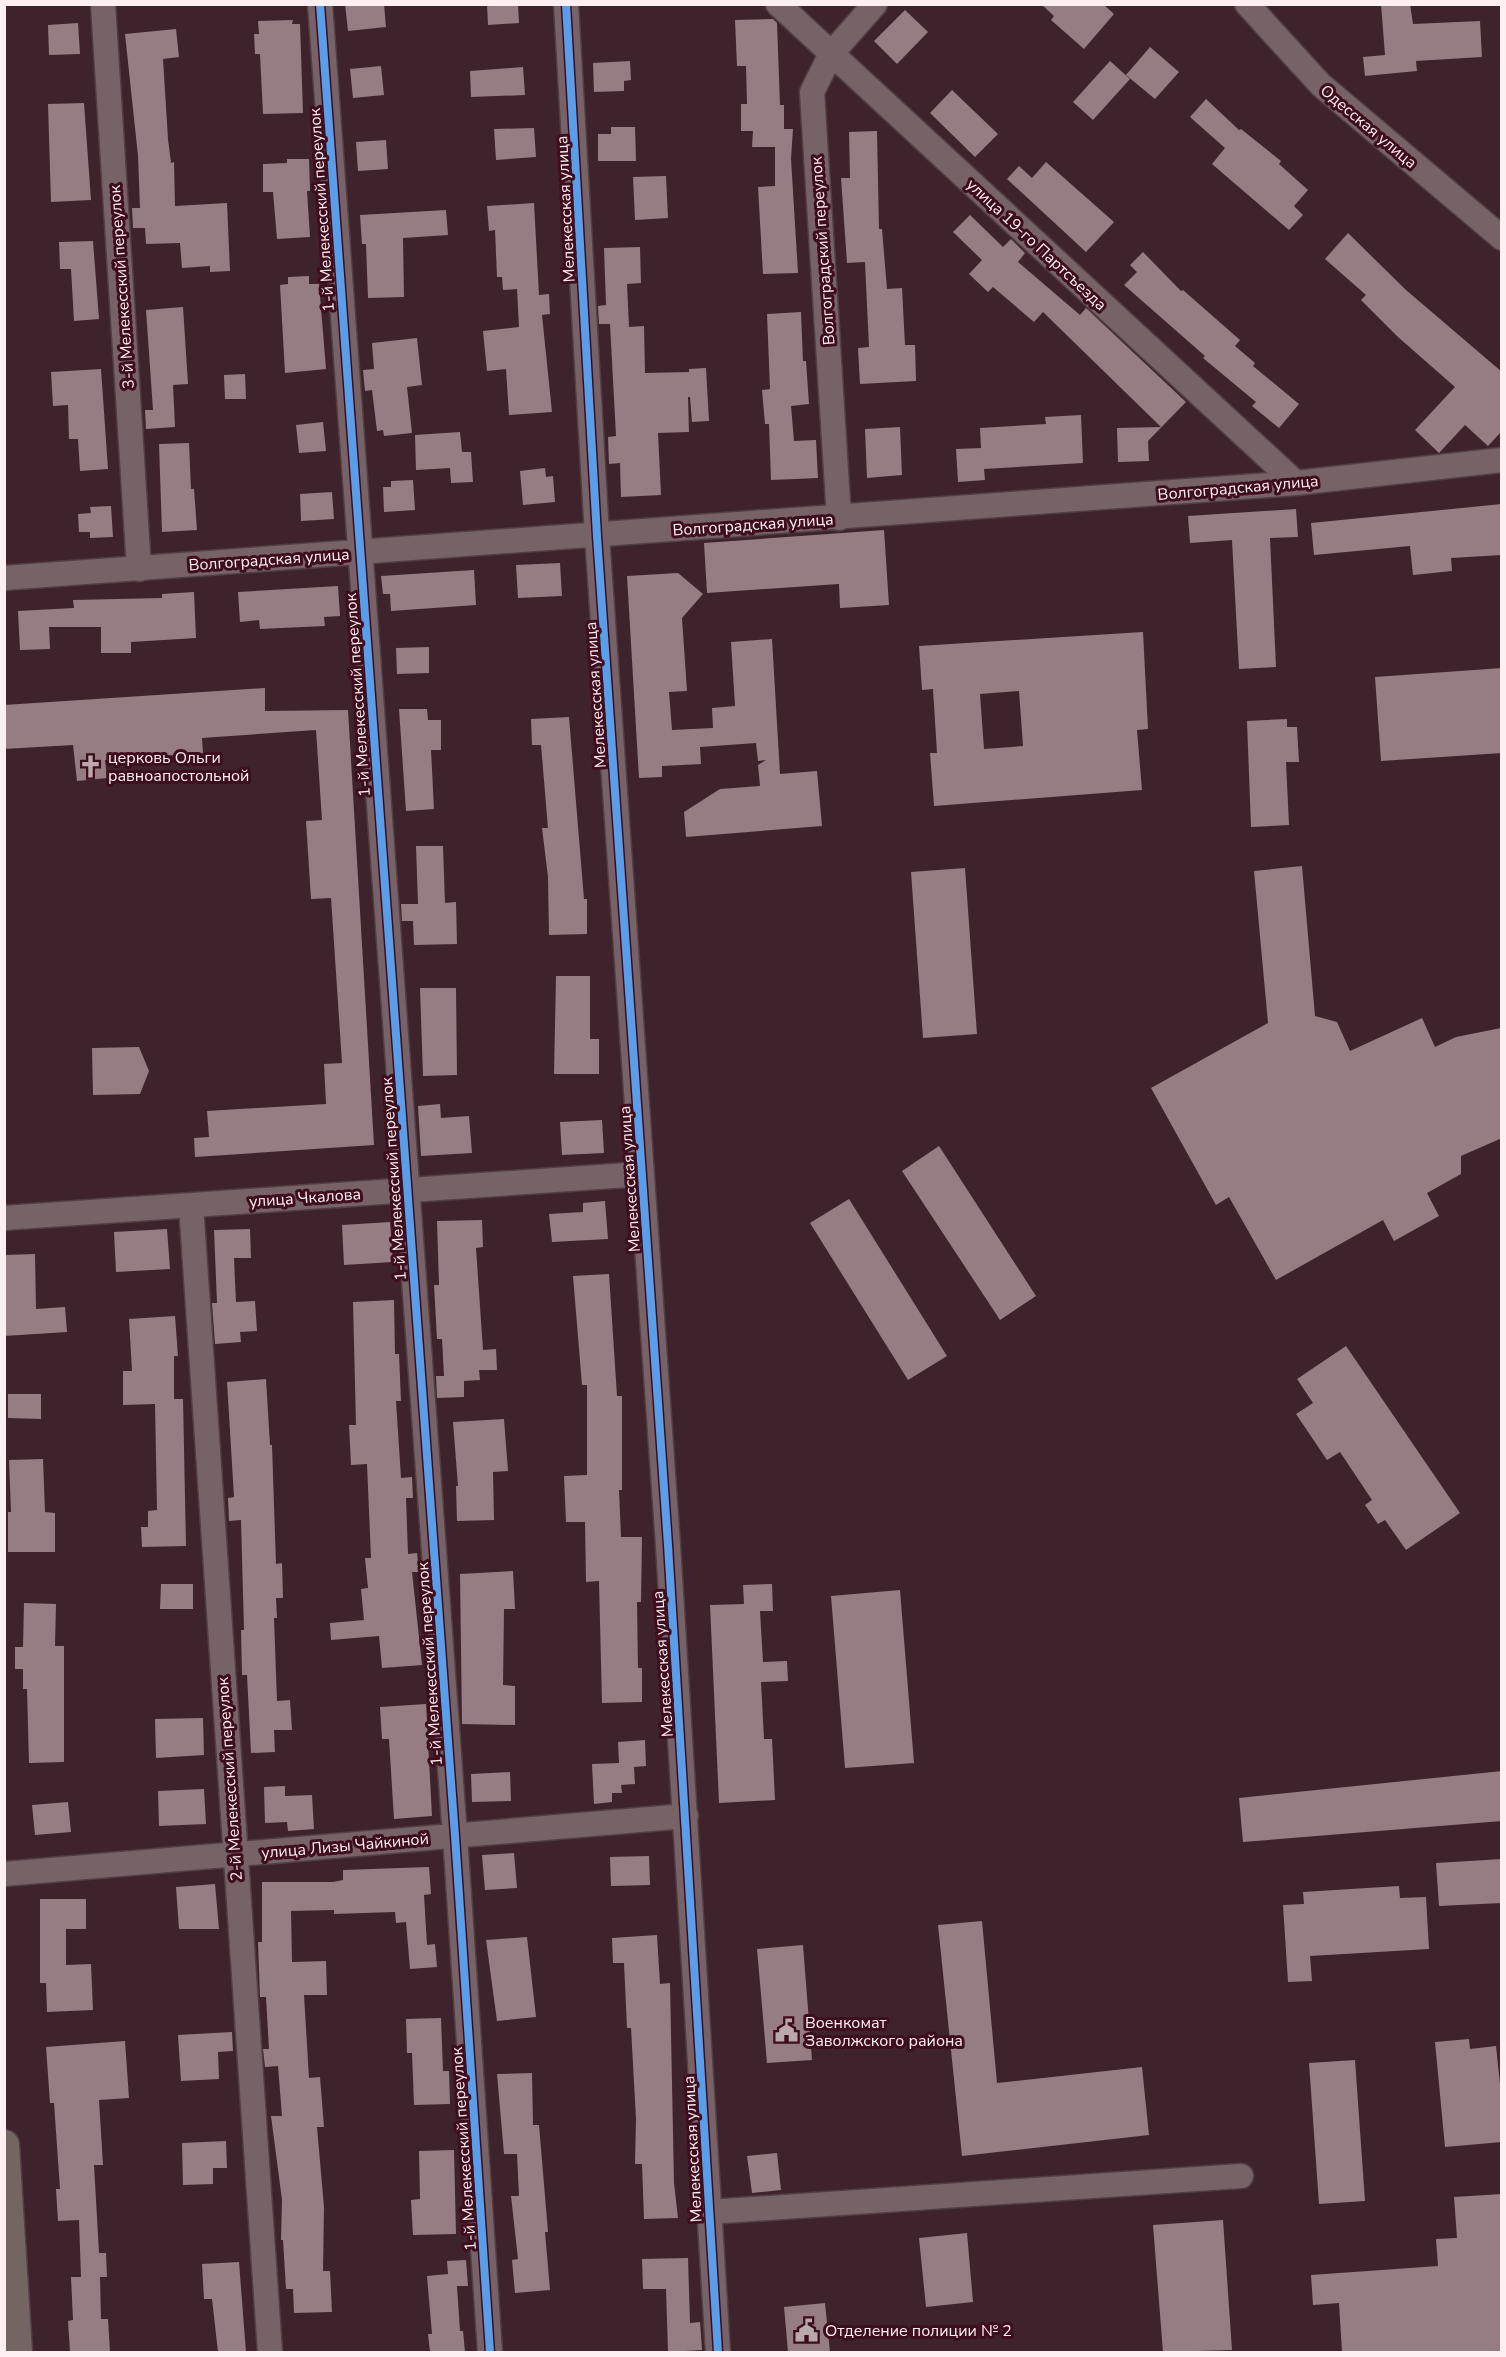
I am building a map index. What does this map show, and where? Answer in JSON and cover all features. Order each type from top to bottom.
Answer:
[{"type":"main road","points":[[4,2145],[17,2352]]},
{"type":"street","name":"3-й Мелекесский переулок","points":[[103,4],[139,569]]},
{"type":"street","name":"1-й Мелекесский переулок","points":[[320,4],[455,1836],[490,2352]]},
{"type":"street","name":"Мелекесская улица","points":[[566,4],[597,536],[686,1816],[718,2352]]},
{"type":"street","name":"улица 19-го Партсъезда","points":[[778,4],[1296,483]]},
{"type":"street","name":"Волгоградский переулок","points":[[839,518],[812,92],[831,54],[875,4]]},
{"type":"street","name":"Одесская улица","points":[[1247,4],[1321,85],[1502,238]]},
{"type":"street","name":"Волгоградская улица","points":[[4,578],[1296,483],[1502,460]]},
{"type":"street","name":"улица Чкалова","points":[[4,1218],[642,1174]]},
{"type":"street","name":"2-й Мелекесский переулок","points":[[191,1205],[270,2352]]},
{"type":"street","name":"улица Лизы Чайкиной","points":[[4,1874],[686,1816]]},
{"type":"street","points":[[709,2212],[1240,2176]]},
{"type":"building","points":[[345,4],[384,4],[386,27],[348,31]]},
{"type":"building","points":[[487,4],[518,4],[519,23],[488,25]]},
{"type":"building","points":[[1041,4],[1103,4],[1114,14],[1084,49],[1051,20],[1054,16]]},
{"type":"building","points":[[1381,4],[1410,4],[1413,24],[1480,21],[1482,57],[1416,61],[1417,71],[1365,76],[1363,57],[1385,55]]},
{"type":"building","points":[[905,10],[928,32],[897,64],[874,41]]},
{"type":"building","points":[[773,19],[777,23],[780,105],[784,105],[784,129],[793,129],[791,159],[798,273],[763,274],[758,187],[775,186],[775,147],[752,147],[753,131],[741,131],[741,104],[747,104],[746,66],[737,66],[735,20]]},
{"type":"building","points":[[293,20],[292,24],[300,24],[303,113],[263,114],[260,54],[255,54],[254,34],[259,34],[258,21]]},
{"type":"building","points":[[78,23],[80,54],[49,55],[48,25]]},
{"type":"building","points":[[176,29],[179,57],[163,59],[168,139],[171,163],[174,162],[175,206],[227,203],[230,271],[210,272],[210,266],[182,268],[180,243],[146,244],[145,228],[133,228],[132,208],[140,208],[138,156],[125,34]]},
{"type":"building","points":[[1150,47],[1179,72],[1155,99],[1126,75]]},
{"type":"building","points":[[630,61],[631,80],[624,81],[624,91],[594,92],[593,63]]},
{"type":"building","points":[[1110,61],[1130,79],[1093,120],[1073,102]]},
{"type":"building","points":[[381,66],[384,95],[353,98],[350,69]]},
{"type":"building","points":[[523,67],[525,95],[471,97],[470,71]]},
{"type":"building","points":[[952,90],[998,134],[975,157],[930,113]]},
{"type":"building","points":[[1206,99],[1239,130],[1241,129],[1281,161],[1279,164],[1308,190],[1294,206],[1303,215],[1289,230],[1212,164],[1225,148],[1190,117]]},
{"type":"building","points":[[84,103],[91,200],[51,202],[48,104]]},
{"type":"building","points":[[611,127],[635,127],[636,161],[598,161],[598,134],[611,134]]},
{"type":"building","points":[[534,128],[536,157],[496,160],[494,129]]},
{"type":"building","points":[[877,131],[879,229],[882,229],[887,289],[902,288],[905,345],[915,345],[916,381],[860,384],[858,348],[869,347],[865,262],[847,263],[841,178],[850,178],[849,132]]},
{"type":"building","points":[[386,140],[388,169],[358,171],[356,142]]},
{"type":"building","points":[[287,159],[309,159],[310,191],[307,191],[310,237],[277,239],[273,192],[263,192],[263,164],[287,163]]},
{"type":"building","points":[[1046,162],[1114,222],[1086,252],[1007,179],[1019,166],[1032,178]]},
{"type":"building","points":[[666,176],[668,218],[635,220],[633,177]]},
{"type":"building","points":[[534,203],[539,295],[549,294],[550,314],[542,315],[552,412],[509,415],[506,369],[487,371],[483,331],[519,327],[517,289],[503,290],[502,277],[497,277],[495,230],[489,231],[487,206]]},
{"type":"building","points":[[446,210],[448,235],[403,238],[404,297],[368,298],[366,244],[362,244],[360,215]]},
{"type":"building","points":[[970,215],[1003,247],[1011,239],[1025,253],[1018,262],[1080,315],[1086,308],[1186,402],[1148,441],[1149,461],[1118,462],[1117,428],[1161,427],[1043,312],[1034,322],[993,287],[988,292],[969,274],[982,260],[953,232]]},
{"type":"building","points":[[1348,233],[1406,290],[1502,372],[1502,431],[1488,446],[1465,425],[1439,453],[1415,430],[1455,387],[1398,337],[1361,300],[1366,295],[1325,259]]},
{"type":"building","points":[[93,241],[99,319],[74,321],[71,269],[60,269],[59,242]]},
{"type":"building","points":[[640,247],[641,283],[627,284],[629,327],[644,326],[645,373],[689,372],[689,369],[706,368],[709,421],[692,422],[690,397],[688,397],[689,432],[658,433],[661,495],[621,497],[620,463],[609,464],[608,437],[616,436],[610,324],[599,324],[598,306],[606,305],[604,248]]},
{"type":"building","points":[[1143,252],[1181,291],[1183,290],[1240,340],[1235,346],[1255,363],[1253,366],[1299,404],[1279,428],[1252,406],[1256,402],[1203,358],[1205,356],[1124,285],[1137,272],[1130,265]]},
{"type":"building","points":[[309,276],[309,284],[319,284],[326,369],[285,373],[280,285],[288,284],[288,277]]},
{"type":"building","points":[[183,307],[188,384],[173,385],[175,427],[146,429],[145,410],[153,410],[146,310]]},
{"type":"building","points":[[801,312],[803,361],[806,361],[809,404],[791,406],[794,441],[816,440],[818,478],[771,480],[769,424],[765,424],[762,390],[770,389],[767,314]]},
{"type":"building","points":[[417,338],[422,385],[407,387],[412,433],[384,436],[383,430],[377,431],[372,390],[365,391],[363,370],[374,369],[372,343]]},
{"type":"building","points":[[101,369],[108,469],[80,471],[78,439],[69,439],[68,405],[53,406],[51,372]]},
{"type":"building","points":[[245,374],[246,399],[225,399],[224,375]]},
{"type":"building","points":[[1081,415],[1083,463],[984,469],[985,480],[958,482],[956,449],[981,448],[980,428],[1046,424],[1045,417]]},
{"type":"building","points":[[323,422],[326,451],[299,453],[296,425]]},
{"type":"building","points":[[900,427],[902,475],[867,478],[865,429]]},
{"type":"building","points":[[460,432],[462,452],[471,452],[473,482],[451,483],[450,468],[416,470],[415,435]]},
{"type":"building","points":[[189,443],[191,489],[194,489],[197,530],[162,532],[159,444]]},
{"type":"building","points":[[545,468],[546,477],[553,476],[555,502],[523,505],[520,471]]},
{"type":"building","points":[[413,480],[415,510],[384,512],[383,487],[391,487],[391,481]]},
{"type":"building","points":[[332,492],[334,519],[301,521],[300,494]]},
{"type":"building","points":[[1502,504],[1502,555],[1451,558],[1452,571],[1413,575],[1410,546],[1314,555],[1311,523]]},
{"type":"building","points":[[111,506],[113,537],[90,538],[90,532],[79,532],[78,514],[91,513],[90,507]]},
{"type":"building","points":[[1296,509],[1298,537],[1270,538],[1276,667],[1239,669],[1232,540],[1190,543],[1188,516]]},
{"type":"building","points":[[884,530],[889,605],[840,608],[839,584],[707,593],[704,543]]},
{"type":"building","points":[[560,563],[562,596],[518,598],[516,565]]},
{"type":"building","points":[[474,570],[476,605],[391,611],[390,594],[383,594],[381,576]]},
{"type":"building","points":[[678,573],[703,594],[682,618],[687,691],[669,692],[672,730],[713,728],[712,708],[735,706],[731,642],[772,639],[780,774],[817,771],[822,826],[686,837],[684,812],[720,789],[760,786],[758,765],[766,760],[758,761],[756,743],[700,747],[701,764],[662,766],[662,777],[639,778],[627,576]]},
{"type":"building","points":[[338,586],[340,616],[324,617],[325,626],[260,629],[259,620],[240,622],[238,592]]},
{"type":"building","points":[[194,592],[196,638],[131,642],[131,653],[101,653],[101,627],[49,627],[50,649],[20,650],[18,611],[74,608],[73,600],[162,598],[162,594]]},
{"type":"building","points":[[1143,632],[1148,729],[1137,730],[1142,790],[934,806],[930,753],[937,753],[933,689],[922,690],[919,646]],"holes":[[[1019,691],[1023,746],[984,749],[980,694]]]},
{"type":"building","points":[[429,647],[429,673],[397,674],[396,648]]},
{"type":"building","points":[[1502,668],[1502,753],[1381,761],[1375,677]]},
{"type":"building","points":[[265,688],[265,711],[348,710],[374,1145],[195,1157],[194,1138],[209,1137],[207,1111],[326,1104],[324,1064],[342,1063],[331,898],[311,899],[306,821],[322,820],[316,730],[202,738],[203,753],[105,760],[107,778],[77,781],[73,745],[4,749],[4,705]]},
{"type":"building","points":[[399,709],[427,709],[428,720],[441,720],[441,750],[431,750],[434,809],[406,811]]},
{"type":"building","points":[[569,717],[584,899],[587,899],[587,934],[549,935],[548,877],[542,828],[548,828],[541,745],[532,745],[531,719]]},
{"type":"building","points":[[1287,719],[1287,727],[1297,727],[1299,762],[1286,762],[1289,825],[1251,827],[1247,721]]},
{"type":"building","points":[[416,846],[443,846],[445,903],[456,902],[457,944],[414,945],[413,921],[402,921],[401,904],[418,904]]},
{"type":"building","points":[[1302,866],[1315,1016],[1337,1022],[1350,1051],[1422,1018],[1435,1047],[1456,1037],[1501,1028],[1502,1138],[1461,1156],[1461,1174],[1427,1193],[1439,1216],[1394,1241],[1383,1220],[1276,1280],[1229,1197],[1216,1205],[1151,1088],[1268,1023],[1254,871]]},
{"type":"building","points":[[965,868],[977,1034],[923,1038],[911,872]]},
{"type":"building","points":[[556,976],[590,976],[590,1039],[599,1039],[599,1074],[554,1074]]},
{"type":"building","points":[[420,988],[456,988],[457,1075],[423,1076]]},
{"type":"building","points":[[139,1047],[149,1071],[140,1094],[93,1095],[92,1048]]},
{"type":"building","points":[[440,1104],[441,1118],[469,1116],[472,1153],[421,1156],[418,1106]]},
{"type":"building","points":[[602,1120],[604,1153],[562,1155],[560,1122]]},
{"type":"building","points":[[939,1146],[1036,1296],[1000,1320],[902,1171]]},
{"type":"building","points":[[849,1199],[947,1356],[908,1380],[810,1223]]},
{"type":"building","points":[[605,1201],[608,1239],[552,1242],[549,1214],[583,1212],[583,1203]]},
{"type":"building","points":[[482,1220],[483,1247],[476,1248],[483,1350],[496,1349],[497,1370],[479,1370],[480,1380],[464,1381],[464,1397],[437,1398],[436,1376],[444,1376],[442,1339],[437,1339],[434,1285],[439,1285],[437,1221]]},
{"type":"building","points":[[390,1222],[393,1262],[344,1265],[342,1225]]},
{"type":"building","points":[[167,1229],[170,1269],[116,1272],[114,1232]]},
{"type":"building","points":[[250,1229],[251,1258],[234,1258],[236,1302],[255,1301],[257,1331],[240,1332],[241,1342],[215,1344],[212,1303],[217,1303],[214,1230]]},
{"type":"building","points":[[35,1254],[36,1309],[65,1307],[67,1332],[4,1336],[4,1255]]},
{"type":"building","points":[[609,1274],[617,1396],[622,1396],[622,1490],[619,1490],[621,1537],[642,1537],[641,1602],[637,1602],[638,1668],[642,1668],[642,1702],[602,1703],[599,1581],[586,1582],[585,1522],[566,1522],[564,1476],[587,1475],[587,1385],[582,1385],[573,1276]]},
{"type":"building","points":[[394,1300],[395,1354],[399,1354],[401,1401],[396,1401],[401,1478],[412,1477],[413,1498],[406,1498],[408,1554],[417,1553],[419,1572],[412,1572],[422,1665],[382,1668],[379,1636],[331,1640],[330,1623],[364,1620],[361,1589],[368,1588],[365,1558],[371,1558],[367,1464],[351,1465],[349,1425],[356,1425],[353,1302]]},
{"type":"building","points":[[175,1316],[178,1356],[174,1356],[174,1399],[183,1399],[186,1546],[142,1547],[141,1527],[148,1527],[148,1511],[157,1510],[155,1404],[123,1405],[123,1371],[132,1371],[129,1319]]},
{"type":"building","points":[[1346,1346],[1460,1513],[1406,1550],[1385,1520],[1378,1524],[1365,1505],[1372,1500],[1340,1452],[1327,1460],[1296,1414],[1313,1403],[1297,1379]]},
{"type":"building","points":[[266,1379],[270,1445],[272,1445],[276,1564],[282,1563],[283,1598],[276,1598],[277,1618],[274,1618],[277,1701],[290,1700],[292,1730],[274,1730],[275,1752],[251,1753],[247,1675],[242,1675],[241,1630],[244,1630],[241,1520],[229,1521],[228,1498],[234,1497],[227,1382]]},
{"type":"building","points":[[8,1394],[41,1394],[41,1419],[8,1418]]},
{"type":"building","points":[[504,1419],[508,1471],[493,1472],[494,1520],[457,1521],[456,1486],[458,1486],[453,1422]]},
{"type":"building","points":[[43,1459],[45,1512],[55,1513],[55,1552],[8,1552],[8,1512],[11,1512],[9,1460]]},
{"type":"building","points":[[513,1571],[515,1609],[504,1609],[503,1685],[515,1686],[515,1725],[462,1724],[460,1574]]},
{"type":"building","points":[[161,1584],[193,1584],[193,1609],[160,1609]]},
{"type":"building","points":[[772,1584],[773,1611],[760,1611],[763,1662],[787,1661],[788,1681],[761,1682],[764,1739],[772,1739],[775,1800],[719,1803],[710,1605],[744,1604],[743,1585]]},
{"type":"building","points":[[900,1590],[914,1763],[845,1768],[831,1596]]},
{"type":"building","points":[[24,1603],[56,1604],[55,1646],[64,1646],[64,1762],[29,1763],[27,1689],[23,1689],[23,1669],[15,1669],[15,1647],[23,1647]]},
{"type":"building","points":[[426,1704],[432,1816],[394,1819],[389,1739],[382,1739],[380,1707]]},
{"type":"building","points":[[203,1718],[204,1755],[156,1758],[155,1719]]},
{"type":"building","points":[[645,1740],[646,1766],[634,1767],[635,1784],[621,1785],[622,1793],[612,1793],[612,1802],[594,1804],[592,1764],[619,1763],[618,1742]]},
{"type":"building","points":[[1502,1771],[1502,1821],[1243,1842],[1239,1798]]},
{"type":"building","points":[[510,1772],[511,1801],[472,1802],[471,1774]]},
{"type":"building","points":[[285,1786],[285,1796],[312,1795],[314,1829],[288,1831],[287,1822],[265,1823],[264,1787]]},
{"type":"building","points":[[204,1789],[206,1824],[159,1826],[158,1791]]},
{"type":"building","points":[[68,1802],[71,1832],[35,1835],[32,1805]]},
{"type":"building","points":[[514,1853],[517,1888],[485,1890],[482,1855]]},
{"type":"building","points":[[649,1856],[650,1885],[611,1886],[610,1857]]},
{"type":"building","points":[[1502,1859],[1502,1903],[1439,1906],[1436,1863]]},
{"type":"building","points":[[429,1867],[431,1894],[424,1895],[427,1945],[435,1944],[437,1967],[410,1969],[406,1922],[396,1923],[395,1912],[334,1914],[334,1910],[291,1911],[292,1962],[326,1961],[327,1995],[304,1995],[309,2078],[320,2077],[324,2127],[317,2127],[324,2207],[323,2271],[330,2271],[332,2312],[294,2313],[293,2289],[286,2289],[283,2240],[281,2240],[282,2200],[271,2116],[282,2116],[278,2066],[265,2067],[263,2049],[269,2049],[266,1997],[260,1997],[258,1942],[262,1942],[262,1882],[333,1882],[343,1880],[343,1870]]},
{"type":"building","points":[[215,1884],[219,1929],[179,1929],[176,1887]]},
{"type":"building","points":[[1399,1886],[1400,1898],[1426,1897],[1429,1949],[1310,1956],[1312,1981],[1288,1982],[1283,1905],[1304,1904],[1303,1892]]},
{"type":"building","points":[[40,1899],[86,1899],[86,1929],[66,1929],[66,1965],[91,1964],[93,2010],[47,2012],[46,1983],[40,1983]]},
{"type":"building","points":[[982,1921],[997,2083],[1142,2067],[1149,2135],[962,2156],[938,1925]]},
{"type":"building","points":[[657,1935],[660,1984],[670,1983],[674,2183],[678,2218],[644,2219],[642,2164],[635,2164],[636,2119],[631,2028],[627,2028],[624,1963],[613,1963],[612,1938]]},
{"type":"building","points":[[527,1937],[536,2017],[497,2021],[486,1940]]},
{"type":"building","name":"Военкомат Заволжского района","points":[[803,1945],[812,2060],[767,2063],[757,1949]]},
{"type":"building","points":[[441,2018],[443,2071],[449,2071],[450,2104],[414,2105],[412,2053],[407,2053],[406,2019]]},
{"type":"building","points":[[232,2032],[233,2051],[218,2052],[219,2079],[181,2081],[178,2035]]},
{"type":"building","points":[[1469,2039],[1470,2049],[1496,2046],[1502,2103],[1502,2142],[1445,2147],[1435,2042]]},
{"type":"building","points":[[125,2041],[129,2098],[99,2100],[103,2165],[94,2165],[99,2253],[106,2253],[107,2277],[100,2277],[101,2319],[108,2319],[110,2352],[70,2352],[68,2321],[73,2320],[71,2277],[81,2277],[79,2220],[58,2221],[56,2189],[60,2189],[54,2103],[50,2103],[46,2047]]},
{"type":"building","points":[[1355,2060],[1365,2201],[1319,2204],[1309,2063]]},
{"type":"building","points":[[532,2073],[533,2125],[539,2125],[548,2232],[545,2232],[550,2290],[515,2293],[512,2260],[518,2259],[511,2196],[519,2196],[517,2154],[504,2154],[497,2074]]},
{"type":"building","points":[[226,2141],[227,2168],[213,2168],[213,2184],[183,2185],[182,2143]]},
{"type":"building","points":[[454,2150],[456,2234],[413,2235],[411,2200],[420,2199],[419,2151]]},
{"type":"building","points":[[777,2153],[781,2190],[752,2193],[747,2156]]},
{"type":"building","points":[[1502,2194],[1502,2352],[1342,2352],[1339,2303],[1313,2305],[1311,2275],[1438,2266],[1436,2239],[1457,2238],[1454,2197]]},
{"type":"building","points":[[1223,2220],[1232,2350],[1163,2352],[1153,2225]]},
{"type":"building","points":[[967,2233],[973,2302],[926,2307],[919,2238]]},
{"type":"building","points":[[688,2258],[690,2323],[700,2322],[702,2350],[668,2352],[666,2289],[643,2289],[642,2259]]},
{"type":"building","points":[[466,2260],[468,2286],[457,2286],[460,2331],[463,2331],[465,2352],[430,2352],[428,2334],[432,2334],[427,2276],[448,2274],[447,2261]]},
{"type":"building","points":[[239,2262],[246,2352],[218,2352],[212,2299],[204,2299],[202,2264]]},
{"type":"building","name":"Отделение полиции № 2","points":[[825,2303],[830,2352],[788,2352],[784,2307]]},
{"type":"cycle path","points":[[320,4],[455,1836],[490,2352]]},
{"type":"cycle path","points":[[566,4],[597,536],[668,1545],[718,2352]]},
{"type":"place","name":"церковь Ольги равноапостольной","points":[[90,766]]},
{"type":"place","name":"Военкомат Заволжского района","points":[[787,2031]]},
{"type":"place","name":"Отделение полиции № 2","points":[[807,2330]]}]
